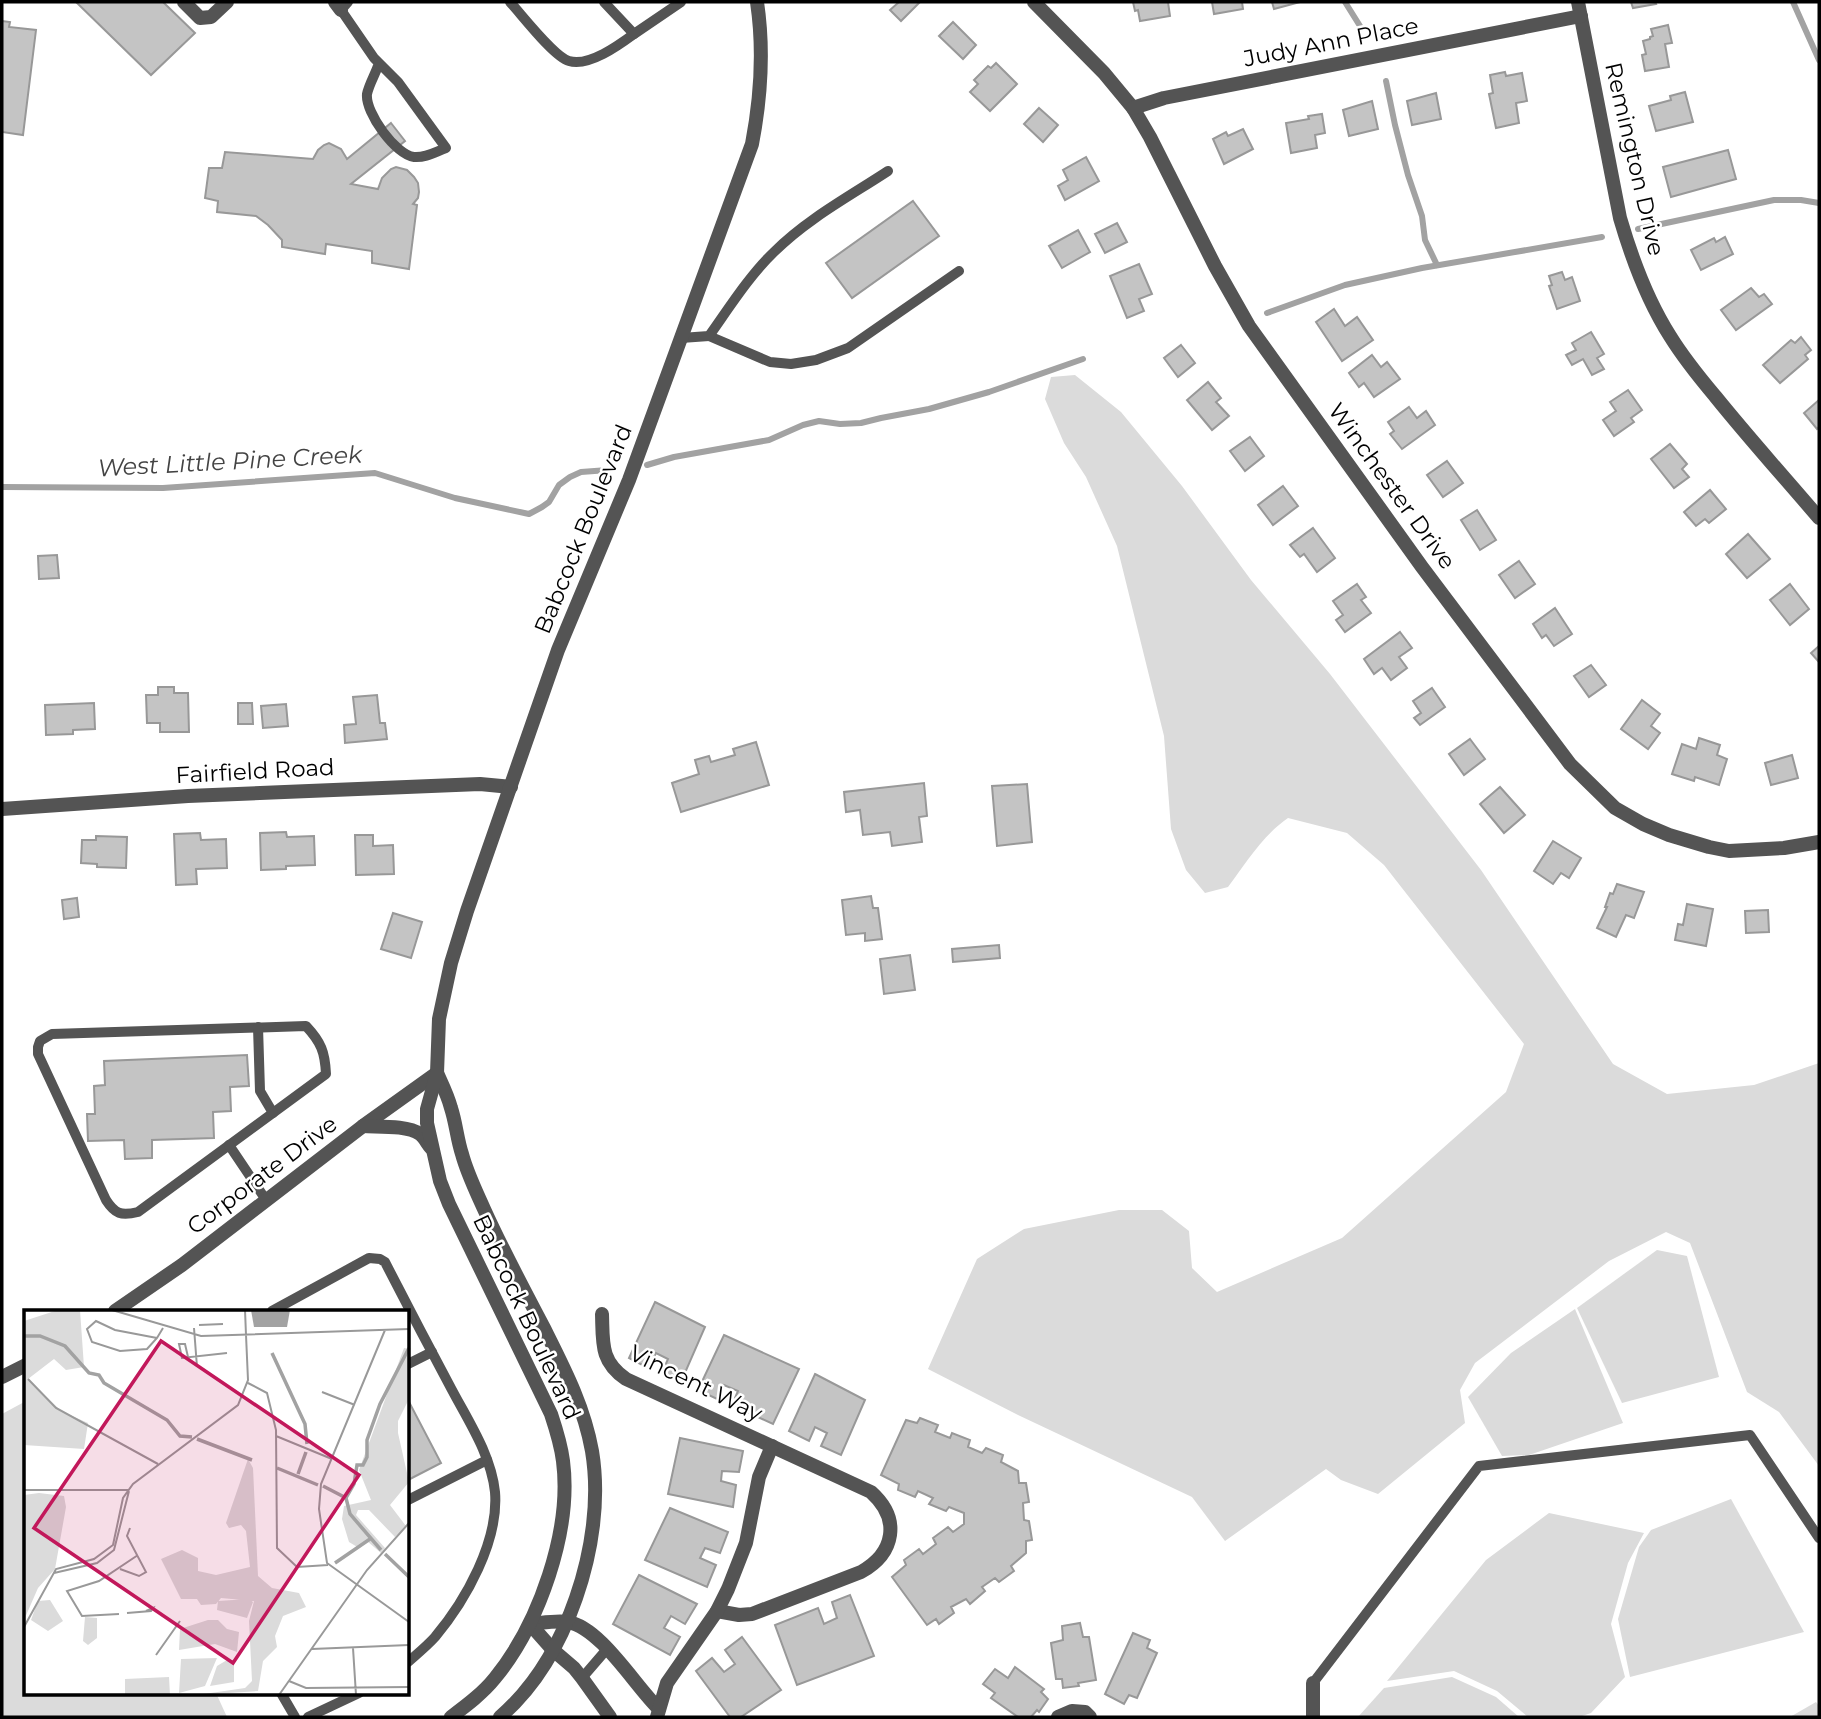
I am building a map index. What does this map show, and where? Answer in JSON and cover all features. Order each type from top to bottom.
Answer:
[{"type":"street","points":[[184,2],[200,18],[211,18],[227,2]]},
{"type":"street","name":"Babcock Boulevard","points":[[451,1717],[495,1679],[530,1624],[542,1597],[559,1537],[564,1487],[563,1461],[551,1414],[440,1181],[427,1123],[427,1109],[437,1073],[439,1019],[446,983],[467,911],[558,650],[629,480],[752,144],[761,73],[757,2]]},
{"type":"street","name":"Winchester Drive","points":[[1034,2],[1104,73],[1133,108],[1249,326],[1422,566],[1570,764],[1615,808],[1670,835],[1729,851],[1765,850],[1819,842]]},
{"type":"street","name":"Judy Ann Place","points":[[1133,108],[1164,98],[1579,9]]},
{"type":"street","name":"Remington Drive","points":[[1579,9],[1620,218],[1646,291],[1686,360],[1819,518]]},
{"type":"street","name":"Fairfield Road","points":[[2,809],[216,795],[480,784],[511,787]]},
{"type":"street","name":"Babcock Boulevard","points":[[437,1073],[451,1106],[470,1177],[569,1376],[592,1452],[594,1516],[582,1579],[567,1622],[553,1650],[529,1688],[500,1717]]},
{"type":"street","name":"Corporate Drive","points":[[116,1310],[182,1265],[363,1126],[437,1073]]},
{"type":"street","points":[[363,1126],[413,1131],[421,1135],[432,1150]]},
{"type":"street","name":"Vincent Way","points":[[602,1314],[606,1357],[613,1370],[626,1379],[871,1492],[882,1502],[889,1517],[891,1529],[888,1544],[873,1565],[861,1572],[752,1615],[717,1611]]},
{"type":"street","points":[[2,1377],[24,1366]]},
{"type":"street","name":"Vincent Way","points":[[658,1713],[667,1682],[717,1611],[728,1589],[747,1542],[759,1477],[772,1446]]},
{"type":"street","points":[[530,1624],[567,1622]]},
{"type":"street","name":"Vincent Way","points":[[567,1622],[580,1626],[607,1649],[658,1713]]},
{"type":"street","points":[[530,1624],[553,1650],[574,1668],[610,1717]]},
{"type":"street","points":[[1313,1683],[1313,1717]]},
{"type":"street","points":[[1058,1717],[1072,1711],[1085,1712],[1090,1717]]},
{"type":"lane","points":[[510,2],[559,55],[570,62],[585,61],[617,48],[681,2]]},
{"type":"lane","points":[[604,2],[634,34]]},
{"type":"lane","points":[[341,5],[379,63],[398,82],[446,148],[425,156],[412,157],[400,151],[380,127],[370,108],[367,94],[379,63]]},
{"type":"lane","points":[[709,336],[773,253],[795,233],[888,171]]},
{"type":"lane","points":[[681,338],[709,336],[770,362],[791,364],[816,360],[848,348],[959,271]]},
{"type":"lane","points":[[306,1026],[321,1045],[326,1059],[326,1074],[138,1212],[120,1214],[112,1209],[40,1059],[40,1041],[52,1034],[258,1027],[306,1026]]},
{"type":"lane","points":[[258,1027],[260,1091],[274,1113]]},
{"type":"lane","points":[[229,1145],[266,1200]]},
{"type":"lane","points":[[274,1310],[369,1258],[385,1262],[482,1447],[495,1492],[494,1519],[486,1547],[469,1589],[453,1614],[433,1639],[410,1660]]},
{"type":"lane","points":[[410,1363],[432,1352]]},
{"type":"lane","points":[[1313,1683],[1479,1466],[1751,1435],[1819,1538]]},
{"type":"lane","points":[[410,1499],[487,1460]]},
{"type":"lane","points":[[582,1678],[607,1649]]},
{"type":"lane","points":[[282,1694],[295,1717]]},
{"type":"lane","points":[[308,1717],[357,1694]]},
{"type":"shaded area","points":[[1075,375],[1121,412],[1182,486],[1251,580],[1330,674],[1481,870],[1613,1064],[1667,1094],[1754,1085],[1819,1063],[1819,1466],[1779,1412],[1747,1392],[1690,1243],[1666,1232],[1609,1261],[1475,1363],[1460,1390],[1465,1423],[1378,1494],[1341,1480],[1326,1469],[1225,1541],[1192,1497],[1018,1415],[928,1369],[977,1259],[1024,1229],[1119,1210],[1162,1210],[1189,1231],[1192,1268],[1217,1292],[1342,1238],[1506,1092],[1524,1044],[1384,865],[1347,833],[1288,818],[1263,841],[1228,887],[1205,893],[1186,870],[1171,829],[1164,736],[1117,546],[1086,477],[1064,443],[1045,399],[1051,377]]},
{"type":"shaded area","points":[[1657,1250],[1687,1256],[1719,1377],[1622,1403],[1577,1308]]},
{"type":"shaded area","points":[[1575,1309],[1623,1423],[1529,1455],[1502,1456],[1468,1397],[1511,1353]]},
{"type":"shaded area","points":[[24,1402],[24,1694],[216,1694],[227,1717],[2,1717],[2,1414]]},
{"type":"shaded area","points":[[1731,1499],[1804,1632],[1630,1677],[1618,1619],[1639,1547],[1651,1530]]},
{"type":"shaded area","points":[[1549,1513],[1644,1533],[1628,1563],[1611,1624],[1625,1677],[1591,1713],[1579,1717],[1528,1717],[1497,1691],[1454,1671],[1387,1681],[1486,1560]]},
{"type":"shaded area","points":[[1452,1677],[1496,1697],[1519,1717],[1358,1717],[1384,1688]]},
{"type":"shaded area","points":[[1816,1702],[1819,1706],[1819,1717],[1790,1717]]},
{"type":"building","points":[[76,2],[163,2],[195,33],[151,75]]},
{"type":"building","points":[[899,2],[920,2],[901,21],[890,10]]},
{"type":"building","points":[[1133,2],[1168,2],[1170,16],[1140,21]]},
{"type":"building","points":[[1212,2],[1242,2],[1243,9],[1214,14]]},
{"type":"building","points":[[1272,2],[1300,2],[1274,9]]},
{"type":"building","points":[[1631,2],[1655,2],[1656,4],[1633,8]]},
{"type":"building","points":[[2,21],[10,22],[9,27],[36,30],[23,135],[2,132]]},
{"type":"building","points":[[953,22],[976,45],[963,59],[939,36]]},
{"type":"building","points":[[1668,25],[1672,43],[1665,44],[1669,67],[1645,71],[1642,55],[1646,54],[1643,41],[1653,36],[1651,29]]},
{"type":"building","points":[[996,63],[1017,84],[990,111],[970,92],[978,84],[974,80],[988,66],[991,68]]},
{"type":"building","points":[[1505,72],[1506,76],[1522,73],[1527,101],[1516,103],[1519,123],[1496,128],[1489,94],[1493,93],[1490,75]]},
{"type":"building","points":[[1685,92],[1693,122],[1656,131],[1649,106],[1671,100],[1670,96]]},
{"type":"building","points":[[1436,93],[1441,119],[1412,125],[1407,101]]},
{"type":"building","points":[[1372,101],[1378,129],[1349,136],[1343,110]]},
{"type":"building","points":[[1039,108],[1058,125],[1043,142],[1024,124]]},
{"type":"building","points":[[1322,114],[1325,133],[1315,135],[1317,148],[1291,153],[1286,123]]},
{"type":"building","points":[[391,123],[405,141],[351,184],[378,189],[382,178],[396,167],[407,170],[414,177],[419,192],[413,204],[417,205],[409,269],[372,263],[372,251],[326,244],[325,254],[282,247],[282,240],[256,216],[217,212],[218,201],[205,198],[209,168],[222,168],[225,152],[313,159],[318,150],[329,143],[341,149],[347,159]]},
{"type":"building","points":[[1243,129],[1253,149],[1224,164],[1213,139],[1226,132],[1228,136]]},
{"type":"building","points":[[1728,150],[1736,179],[1671,197],[1663,167]]},
{"type":"building","points":[[1086,157],[1099,181],[1065,200],[1058,186],[1068,180],[1063,170]]},
{"type":"building","points":[[913,201],[939,236],[852,298],[826,263]]},
{"type":"building","points":[[1117,223],[1127,242],[1105,253],[1095,234]]},
{"type":"building","points":[[1078,230],[1090,252],[1062,268],[1049,246]]},
{"type":"building","points":[[1725,237],[1733,254],[1701,270],[1691,250],[1714,238],[1716,242]]},
{"type":"building","points":[[1139,264],[1152,294],[1139,299],[1144,311],[1127,318],[1110,276]]},
{"type":"building","points":[[1562,272],[1565,280],[1572,277],[1580,301],[1557,309],[1549,286],[1552,285],[1549,276]]},
{"type":"building","points":[[1751,288],[1759,297],[1764,294],[1772,304],[1736,330],[1721,310]]},
{"type":"building","points":[[1334,309],[1345,326],[1357,317],[1373,340],[1342,361],[1316,322]]},
{"type":"building","points":[[1591,332],[1604,354],[1597,358],[1604,369],[1592,375],[1583,359],[1572,365],[1566,355],[1576,350],[1572,343]]},
{"type":"building","points":[[1801,337],[1811,350],[1805,355],[1808,359],[1780,383],[1763,365],[1791,340],[1795,343]]},
{"type":"building","points":[[1181,345],[1195,363],[1178,377],[1164,358]]},
{"type":"building","points":[[1372,355],[1381,367],[1387,362],[1400,379],[1374,397],[1364,383],[1359,387],[1349,373]]},
{"type":"building","points":[[1208,382],[1221,398],[1216,402],[1229,416],[1212,430],[1187,400]]},
{"type":"building","points":[[1628,390],[1642,410],[1631,418],[1634,422],[1614,436],[1603,420],[1616,411],[1610,402]]},
{"type":"building","points":[[1819,400],[1819,427],[1817,429],[1804,413]]},
{"type":"building","points":[[1409,407],[1417,418],[1426,411],[1435,425],[1402,449],[1390,434],[1394,431],[1388,422]]},
{"type":"building","points":[[1250,437],[1264,456],[1245,471],[1230,451]]},
{"type":"building","points":[[1670,444],[1687,464],[1682,469],[1689,477],[1674,488],[1651,459]]},
{"type":"building","points":[[1447,461],[1463,483],[1443,497],[1427,475]]},
{"type":"building","points":[[1283,486],[1298,506],[1273,525],[1258,505]]},
{"type":"building","points":[[1710,490],[1726,509],[1709,523],[1705,519],[1696,526],[1684,512]]},
{"type":"building","points":[[1477,510],[1496,540],[1480,550],[1461,520]]},
{"type":"building","points":[[1313,528],[1335,558],[1317,572],[1304,554],[1300,557],[1290,545]]},
{"type":"building","points":[[1748,534],[1770,559],[1747,578],[1726,554]]},
{"type":"building","points":[[57,555],[59,578],[39,579],[38,556]]},
{"type":"building","points":[[1519,561],[1535,584],[1515,598],[1499,575]]},
{"type":"building","points":[[1357,584],[1366,597],[1361,600],[1371,613],[1345,632],[1336,620],[1343,615],[1333,601]]},
{"type":"building","points":[[1790,584],[1809,609],[1790,625],[1770,600]]},
{"type":"building","points":[[1555,608],[1572,634],[1554,646],[1546,635],[1542,638],[1533,624]]},
{"type":"building","points":[[1400,632],[1412,648],[1399,657],[1407,668],[1391,680],[1382,668],[1374,674],[1364,659]]},
{"type":"building","points":[[1819,646],[1819,662],[1811,653]]},
{"type":"building","points":[[1591,665],[1606,685],[1589,697],[1574,676]]},
{"type":"building","points":[[158,687],[174,687],[174,693],[188,693],[189,732],[160,732],[160,723],[147,723],[146,695],[158,695]]},
{"type":"building","points":[[1432,688],[1445,707],[1420,725],[1414,718],[1421,713],[1413,701]]},
{"type":"building","points":[[377,695],[380,723],[385,723],[387,739],[345,743],[344,725],[356,724],[353,697]]},
{"type":"building","points":[[1642,700],[1660,714],[1651,726],[1660,733],[1648,749],[1621,729]]},
{"type":"building","points":[[94,703],[95,729],[73,730],[73,734],[46,735],[45,705]]},
{"type":"building","points":[[238,703],[252,703],[253,724],[238,724]]},
{"type":"building","points":[[286,704],[288,726],[263,728],[261,706]]},
{"type":"building","points":[[1699,738],[1720,745],[1717,755],[1727,759],[1719,785],[1695,777],[1694,781],[1672,774],[1682,744],[1696,749]]},
{"type":"building","points":[[1470,739],[1485,759],[1464,775],[1449,754]]},
{"type":"building","points":[[756,742],[769,785],[681,812],[672,783],[699,774],[695,760],[709,756],[711,762],[735,755],[733,749]]},
{"type":"building","points":[[1792,755],[1798,778],[1771,785],[1765,763]]},
{"type":"building","points":[[924,783],[927,816],[919,817],[922,842],[892,846],[890,832],[863,835],[860,810],[846,812],[844,792]]},
{"type":"building","points":[[1027,784],[1032,842],[997,846],[992,786]]},
{"type":"building","points":[[1500,787],[1525,815],[1504,833],[1480,804]]},
{"type":"building","points":[[286,832],[287,837],[314,836],[315,865],[261,870],[260,833]]},
{"type":"building","points":[[200,833],[201,840],[226,839],[227,868],[196,869],[197,884],[176,885],[174,834]]},
{"type":"building","points":[[355,835],[373,835],[373,846],[393,845],[394,874],[356,875]]},
{"type":"building","points":[[96,836],[127,837],[126,868],[97,867],[97,864],[81,863],[82,840],[96,840]]},
{"type":"building","points":[[1553,841],[1581,858],[1569,878],[1561,873],[1553,884],[1534,871]]},
{"type":"building","points":[[1617,884],[1644,892],[1634,918],[1626,915],[1616,937],[1597,928],[1610,893],[1613,894]]},
{"type":"building","points":[[871,896],[873,908],[878,908],[882,939],[865,941],[865,933],[846,935],[842,900]]},
{"type":"building","points":[[77,898],[79,917],[64,919],[62,900]]},
{"type":"building","points":[[1687,904],[1713,909],[1706,946],[1675,940],[1678,924],[1683,925]]},
{"type":"building","points":[[1768,910],[1769,932],[1746,933],[1745,911]]},
{"type":"building","points":[[393,913],[422,922],[411,958],[381,949]]},
{"type":"building","points":[[999,945],[1000,958],[953,962],[952,949]]},
{"type":"building","points":[[910,955],[915,990],[884,994],[880,959]]},
{"type":"building","points":[[247,1055],[249,1086],[230,1087],[231,1111],[213,1112],[214,1138],[152,1140],[152,1158],[125,1159],[124,1140],[88,1141],[87,1114],[95,1114],[94,1086],[105,1085],[104,1061]]},
{"type":"building","points":[[655,1302],[705,1327],[681,1382],[662,1373],[668,1359],[656,1353],[648,1368],[629,1358]]},
{"type":"building","points":[[724,1335],[799,1369],[773,1424],[732,1405],[738,1391],[724,1385],[717,1399],[698,1390]]},
{"type":"building","points":[[815,1374],[865,1400],[841,1455],[821,1446],[827,1433],[815,1427],[809,1441],[789,1431]]},
{"type":"building","points":[[410,1404],[441,1463],[410,1479]]},
{"type":"building","points":[[920,1418],[938,1425],[935,1432],[950,1438],[952,1433],[970,1440],[968,1447],[982,1453],[986,1448],[1003,1455],[1001,1462],[1018,1471],[1019,1483],[1026,1483],[1029,1502],[1023,1503],[1024,1520],[1029,1521],[1032,1540],[1026,1541],[1026,1553],[1011,1566],[1014,1571],[999,1582],[995,1578],[982,1587],[985,1591],[970,1604],[966,1599],[951,1607],[954,1613],[939,1624],[936,1619],[927,1625],[892,1577],[906,1565],[904,1560],[919,1549],[923,1554],[936,1544],[933,1538],[948,1527],[953,1532],[964,1524],[964,1513],[949,1507],[946,1511],[929,1504],[933,1498],[918,1491],[915,1497],[898,1490],[899,1484],[881,1475],[906,1420],[917,1423]]},
{"type":"building","points":[[680,1438],[743,1451],[739,1472],[722,1471],[721,1481],[736,1485],[733,1507],[668,1494]]},
{"type":"building","points":[[670,1508],[728,1532],[720,1553],[705,1548],[700,1558],[716,1565],[707,1587],[645,1560]]},
{"type":"building","points":[[639,1575],[697,1604],[685,1624],[671,1616],[664,1628],[680,1637],[670,1655],[613,1624]]},
{"type":"building","points":[[850,1595],[874,1656],[797,1685],[775,1625],[818,1608],[824,1624],[837,1618],[832,1602]]},
{"type":"building","points":[[1080,1623],[1083,1637],[1089,1637],[1096,1680],[1063,1688],[1062,1679],[1056,1679],[1051,1643],[1063,1640],[1062,1626]]},
{"type":"building","points":[[1133,1633],[1150,1640],[1147,1648],[1157,1653],[1137,1698],[1129,1695],[1124,1704],[1105,1694]]},
{"type":"building","points":[[742,1637],[781,1690],[741,1717],[730,1717],[696,1671],[712,1658],[724,1672],[735,1664],[725,1650]]},
{"type":"building","points":[[1015,1667],[1044,1689],[1041,1692],[1048,1699],[1039,1712],[1037,1710],[1031,1717],[1018,1717],[991,1698],[995,1693],[983,1684],[995,1669],[1008,1678]]},
{"type":"waterway","points":[[1345,2],[1360,26]]},
{"type":"waterway","points":[[1793,2],[1819,60]]},
{"type":"waterway","points":[[1386,81],[1408,175],[1422,216],[1425,240],[1437,265]]},
{"type":"waterway","name":"West Little Pine Creek","points":[[1638,229],[1774,200],[1819,203]]},
{"type":"waterway","name":"West Little Pine Creek","points":[[1267,313],[1345,285],[1422,268],[1602,237]]},
{"type":"waterway","name":"West Little Pine Creek","points":[[647,465],[674,457],[769,440],[819,421],[861,423],[929,409],[989,392],[1083,359]]},
{"type":"waterway","name":"West Little Pine Creek","points":[[2,487],[163,488],[375,473],[455,498],[529,514],[549,502],[559,485],[570,477],[581,472],[608,470]]}]
